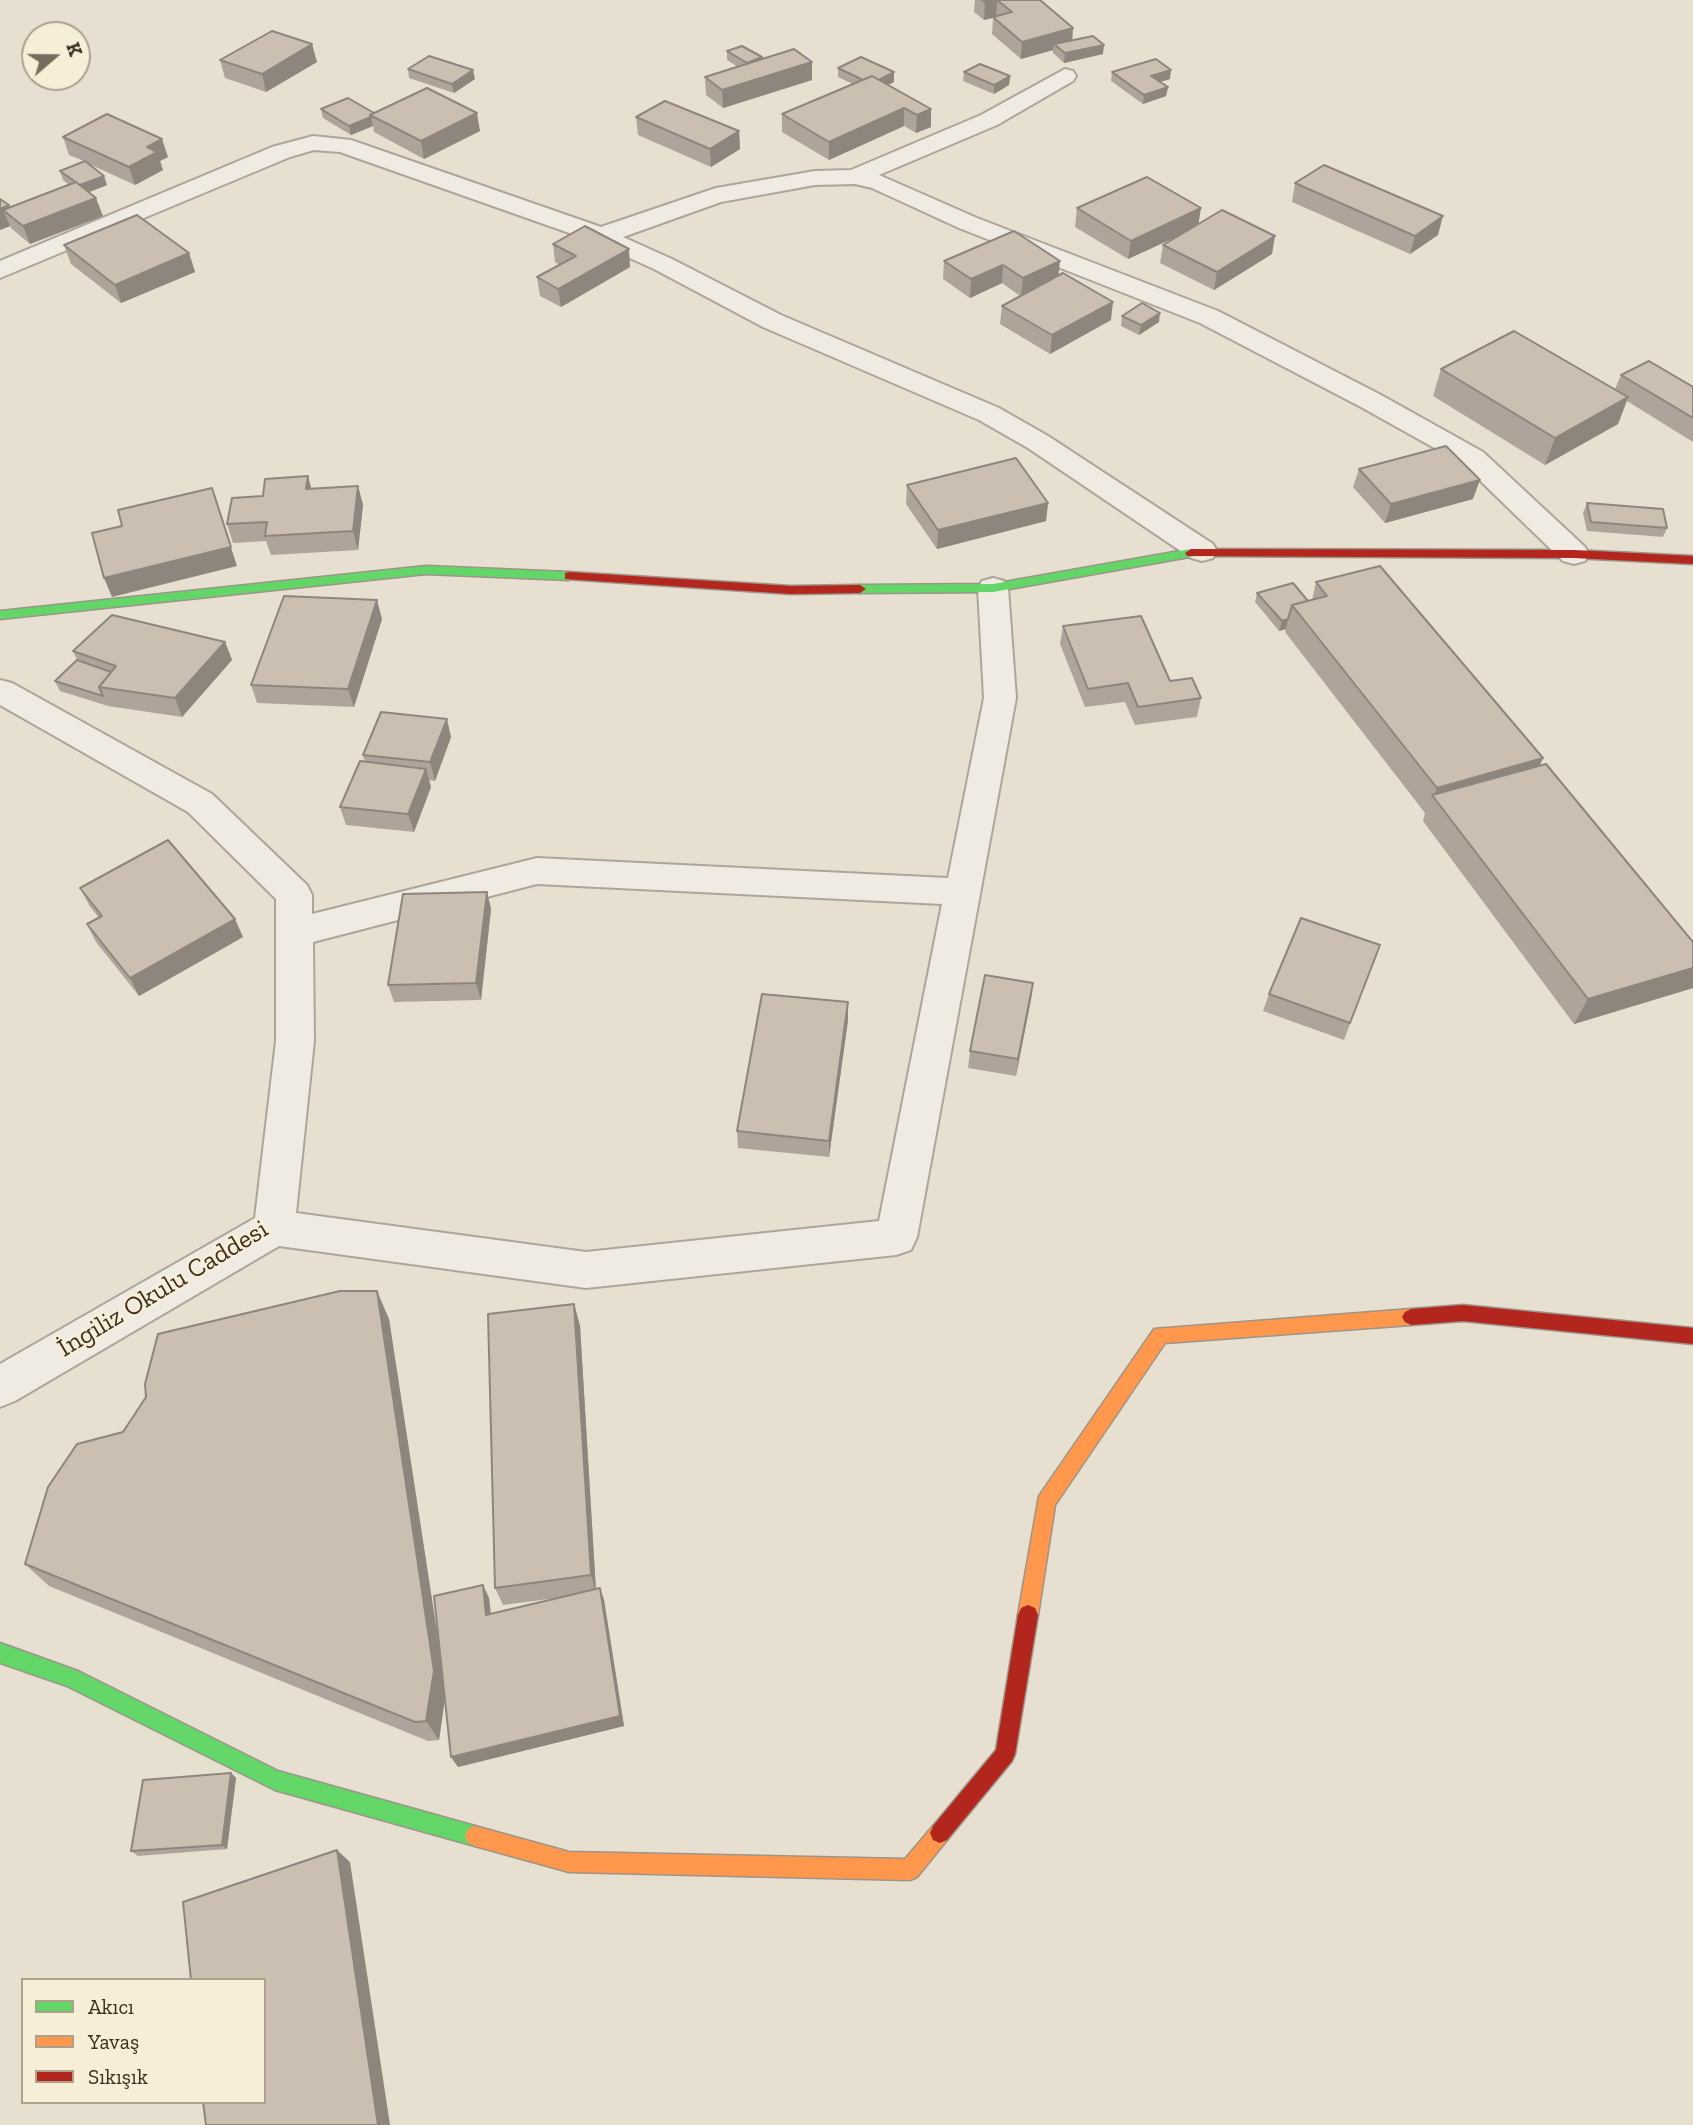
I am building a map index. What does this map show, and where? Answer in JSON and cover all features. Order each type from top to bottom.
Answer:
[{"type":"street","points":[[855,177],[989,120],[1065,76]]},
{"type":"street","points":[[0,270],[281,152],[313,143],[343,145],[601,236],[663,264],[772,321],[989,414],[1038,442],[1202,551]]},
{"type":"street","points":[[601,236],[716,195],[815,178],[855,177],[880,183],[968,223],[1209,317],[1359,395],[1473,458],[1574,554]]},
{"type":"street","points":[[0,615],[426,570],[663,580],[791,590],[993,588],[1202,551],[1574,554],[1693,560]]},
{"type":"street","points":[[274,1228],[586,1270],[896,1237],[1000,698],[993,588]]},
{"type":"street","name":"İngiliz Okulu Caddesi","points":[[0,691],[200,803],[294,895],[295,1041],[274,1228],[0,1387]]},
{"type":"street","points":[[294,933],[537,871],[962,892]]},
{"type":"street","points":[[0,1653],[71,1678],[275,1780],[569,1861],[910,1870],[1004,1754],[1046,1502],[1160,1335],[1463,1313],[1693,1336]]},
{"type":"building","points":[[997,0],[1040,0],[1073,28],[1022,42],[993,17],[1012,12]]},
{"type":"building","points":[[272,31],[312,44],[262,74],[220,60]]},
{"type":"building","points":[[1093,36],[1104,45],[1065,53],[1054,44]]},
{"type":"building","points":[[742,46],[762,57],[747,63],[727,51]]},
{"type":"building","points":[[794,49],[812,62],[722,90],[705,77]]},
{"type":"building","points":[[429,56],[473,70],[452,84],[408,69]]},
{"type":"building","points":[[861,57],[894,72],[879,80],[872,76],[863,80],[838,68]]},
{"type":"building","points":[[1156,59],[1171,70],[1151,76],[1168,87],[1144,95],[1112,72]]},
{"type":"building","points":[[980,64],[1010,76],[994,85],[964,72]]},
{"type":"building","points":[[872,76],[931,109],[917,115],[904,108],[829,142],[782,114]]},
{"type":"building","points":[[427,88],[477,113],[421,141],[370,115]]},
{"type":"building","points":[[348,98],[374,113],[371,117],[349,126],[321,109]]},
{"type":"building","points":[[665,101],[739,131],[710,149],[636,117]]},
{"type":"building","points":[[107,114],[162,139],[147,147],[157,152],[129,167],[63,137]]},
{"type":"building","points":[[85,161],[104,176],[80,185],[60,171]]},
{"type":"building","points":[[1324,165],[1443,216],[1415,236],[1295,183]]},
{"type":"building","points":[[1147,177],[1201,208],[1131,241],[1077,208]]},
{"type":"building","points":[[76,182],[96,198],[23,226],[3,210]]},
{"type":"building","points":[[0,199],[9,205],[0,209]]},
{"type":"building","points":[[1222,210],[1275,236],[1217,272],[1163,245]]},
{"type":"building","points":[[137,215],[189,253],[115,285],[64,245]]},
{"type":"building","points":[[585,226],[629,249],[558,289],[537,277],[576,256],[553,244]]},
{"type":"building","points":[[1014,231],[1060,261],[1023,278],[1003,265],[971,279],[944,261]]},
{"type":"building","points":[[1063,273],[1113,302],[1052,335],[1002,306]]},
{"type":"building","points":[[1142,303],[1160,313],[1141,325],[1122,316]]},
{"type":"building","points":[[1514,331],[1628,397],[1555,438],[1441,369]]},
{"type":"building","points":[[1649,361],[1693,387],[1693,418],[1621,375]]},
{"type":"building","points":[[1446,446],[1480,480],[1391,504],[1359,469]]},
{"type":"building","points":[[1016,458],[1048,503],[938,530],[907,485]]},
{"type":"building","points":[[308,476],[306,489],[358,486],[353,531],[265,536],[267,522],[227,524],[232,498],[263,496],[265,479]]},
{"type":"building","points":[[212,488],[231,547],[104,578],[92,533],[122,526],[118,510]]},
{"type":"building","points":[[1587,503],[1663,509],[1667,528],[1591,522]]},
{"type":"building","points":[[1380,566],[1543,758],[1437,788],[1292,605],[1327,596],[1316,582]]},
{"type":"building","points":[[1293,583],[1308,601],[1292,605],[1288,619],[1282,621],[1257,593]]},
{"type":"building","points":[[284,596],[377,600],[348,689],[251,685]]},
{"type":"building","points":[[112,615],[225,642],[175,698],[99,687],[116,666],[73,651]]},
{"type":"building","points":[[1141,616],[1170,681],[1192,678],[1201,698],[1138,707],[1128,683],[1088,689],[1063,626]]},
{"type":"building","points":[[77,660],[111,672],[99,687],[103,696],[55,681]]},
{"type":"building","points":[[381,712],[447,719],[430,762],[363,755]]},
{"type":"building","points":[[360,761],[426,769],[408,814],[340,807]]},
{"type":"building","points":[[1546,764],[1693,942],[1693,968],[1588,999],[1432,795]]},
{"type":"building","points":[[168,840],[235,919],[130,978],[87,924],[102,916],[80,888]]},
{"type":"building","points":[[487,892],[476,983],[388,985],[403,894]]},
{"type":"building","points":[[1301,918],[1380,945],[1350,1023],[1269,994]]},
{"type":"building","points":[[985,975],[1033,983],[1018,1059],[970,1051]]},
{"type":"building","points":[[762,994],[848,1002],[829,1141],[737,1131]]},
{"type":"building","points":[[340,1291],[377,1291],[434,1671],[426,1721],[415,1722],[25,1564],[48,1487],[77,1444],[123,1432],[146,1397],[145,1384],[158,1334]]},
{"type":"building","points":[[574,1304],[591,1575],[495,1588],[488,1314]]},
{"type":"building","points":[[483,1585],[486,1615],[600,1588],[620,1716],[451,1757],[434,1596]]},
{"type":"building","points":[[231,1773],[222,1845],[131,1851],[143,1780]]},
{"type":"building","points":[[337,1850],[378,2125],[206,2125],[203,2104],[266,2104],[266,1978],[191,1978],[183,1902]]},
{"type":"traffic: fast","points":[[860,589],[993,588],[1191,553]]},
{"type":"traffic: fast","points":[[0,615],[426,570],[569,576]]},
{"type":"traffic: fast","points":[[0,1653],[71,1678],[275,1780],[475,1836]]},
{"type":"traffic: slow","points":[[1028,1615],[1046,1502],[1160,1335],[1411,1317]]},
{"type":"traffic: slow","points":[[475,1836],[569,1862],[910,1870],[940,1833]]},
{"type":"traffic: jam","points":[[1191,553],[1574,554],[1693,560]]},
{"type":"traffic: jam","points":[[569,576],[791,590],[860,589]]},
{"type":"traffic: jam","points":[[1411,1317],[1463,1313],[1693,1336]]},
{"type":"traffic: jam","points":[[940,1833],[1005,1754],[1028,1615]]}]
